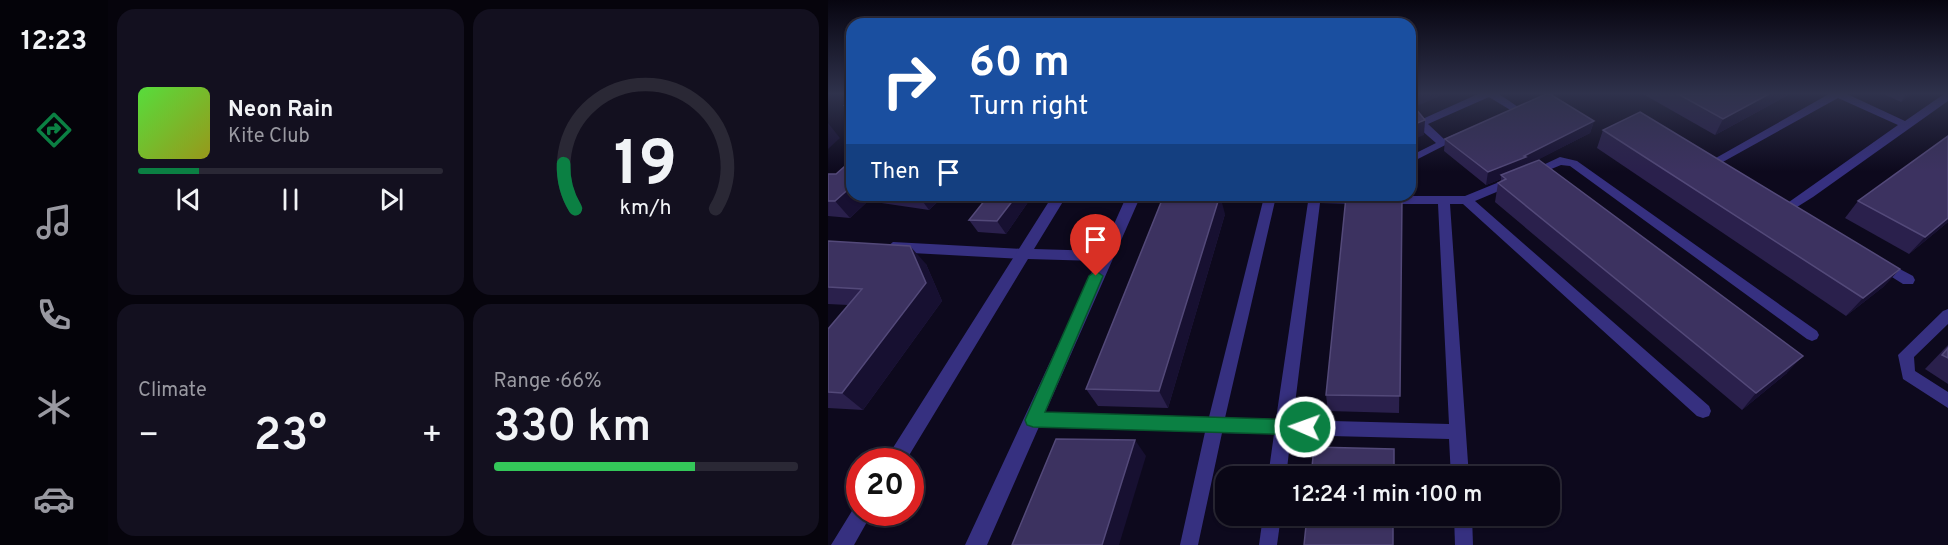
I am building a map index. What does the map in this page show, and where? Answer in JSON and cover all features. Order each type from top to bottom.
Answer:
[{"type":"street","points":[[903,448],[1056,201]]},
{"type":"street","points":[[976,545],[1131,201]]},
{"type":"street","points":[[1024,254],[1105,256]]},
{"type":"street","points":[[842,545],[854,526]]},
{"type":"lane","points":[[1430,119],[1422,123],[1424,127],[1443,143]]},
{"type":"lane","points":[[1732,174],[1713,163],[1792,119]]},
{"type":"lane","points":[[1894,119],[1906,125]]},
{"type":"lane","points":[[1770,197],[1794,211],[1914,119]]},
{"type":"lane","points":[[1416,157],[1475,128]]},
{"type":"lane","points":[[1416,200],[1466,200],[1560,161],[1573,163],[1812,335]]},
{"type":"lane","points":[[1444,200],[1460,466]]},
{"type":"lane","points":[[1466,200],[1703,411]]},
{"type":"lane","points":[[1189,545],[1215,425],[1269,201]]},
{"type":"lane","points":[[1278,466],[1314,201]]},
{"type":"lane","points":[[874,246],[1024,254]]},
{"type":"lane","points":[[1869,256],[1908,280]]},
{"type":"lane","points":[[1948,315],[1906,355],[1908,374],[1948,401]]},
{"type":"lane","points":[[1033,420],[1458,432]]},
{"type":"lane","points":[[1268,545],[1271,526]]},
{"type":"lane","points":[[1463,526],[1464,545]]},
{"type":"building","points":[[1489,119],[1594,121],[1524,156],[1526,157],[1488,172],[1445,139]]},
{"type":"building","points":[[1625,119],[1652,119],[1900,269],[1863,298],[1603,130]]},
{"type":"building","points":[[1948,136],[1948,218],[1925,237],[1858,201]]},
{"type":"building","points":[[1539,160],[1803,356],[1756,393],[1498,183],[1506,179],[1501,175]]},
{"type":"building","points":[[846,165],[846,191],[835,201],[828,201],[828,174],[836,174]]},
{"type":"building","points":[[984,201],[1012,201],[997,221],[969,220]]},
{"type":"building","points":[[1162,201],[1218,201],[1159,391],[1086,389]]},
{"type":"building","points":[[1346,201],[1402,201],[1400,396],[1326,395]]},
{"type":"building","points":[[828,241],[910,246],[926,283],[842,393],[828,392],[828,329],[862,289],[828,287]]},
{"type":"building","points":[[1948,348],[1948,358],[1942,355]]},
{"type":"building","points":[[1056,439],[1135,440],[1102,545],[1012,545]]},
{"type":"building","points":[[1314,447],[1394,449],[1394,466],[1312,466]]},
{"type":"building","points":[[1306,526],[1393,526],[1393,545],[1304,545]]},
{"type":"route","points":[[1096,276],[1033,420],[1305,427]]}]
